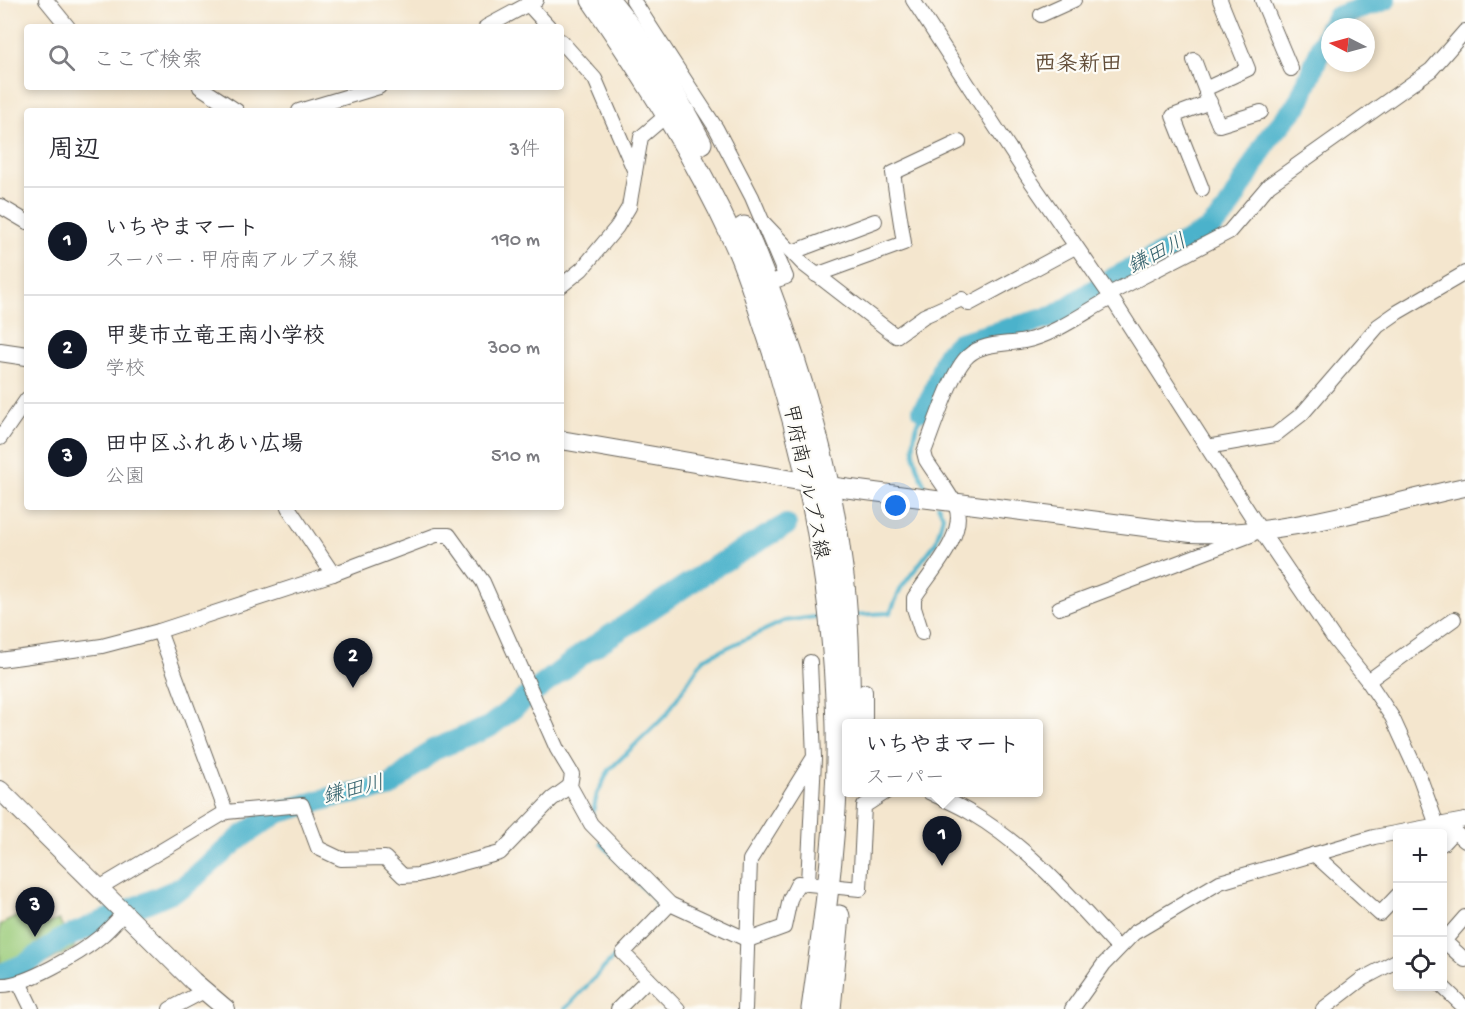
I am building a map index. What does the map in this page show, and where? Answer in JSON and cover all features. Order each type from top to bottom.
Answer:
[{"type":"main road","name":"甲府南アルプス線","points":[[592,0],[668,114],[760,286],[801,375],[828,486],[843,579],[850,719]]},
{"type":"main road","name":"甲府南アルプス線","points":[[609,0],[629,24],[675,95],[742,223],[760,286],[807,480],[825,583],[837,727],[826,885],[812,1009]]},
{"type":"main road","name":"甲府南アルプス線","points":[[830,1009],[826,885],[859,797]]},
{"type":"street","points":[[46,0],[66,24]]},
{"type":"street","points":[[633,0],[716,128],[762,221],[786,277],[760,286]]},
{"type":"street","points":[[913,0],[1075,247],[1110,295],[1262,531],[1335,640],[1368,681],[1404,742],[1445,827],[1465,841]]},
{"type":"street","points":[[1041,15],[1074,0]]},
{"type":"street","points":[[1202,189],[1173,116],[1248,69],[1220,0]]},
{"type":"street","points":[[1266,1],[1291,69]]},
{"type":"street","points":[[492,24],[532,2],[547,24]]},
{"type":"street","points":[[922,633],[914,608],[914,598],[956,534],[958,520],[924,452],[958,370],[968,356],[994,344],[1026,340],[1229,232],[1269,185],[1431,70],[1465,31]]},
{"type":"street","points":[[564,44],[595,79],[635,172]]},
{"type":"street","points":[[1194,60],[1219,125],[1260,112]]},
{"type":"street","points":[[205,90],[232,108]]},
{"type":"street","points":[[309,108],[369,90]]},
{"type":"street","points":[[564,284],[582,269],[617,227],[629,207],[640,137],[668,114]]},
{"type":"street","points":[[816,275],[904,243],[893,173],[959,142]]},
{"type":"street","points":[[0,206],[24,220]]},
{"type":"street","points":[[762,221],[816,275],[896,336],[924,316],[962,299],[969,304],[1075,247]]},
{"type":"street","points":[[793,252],[875,221]]},
{"type":"street","points":[[1207,447],[1275,435],[1302,414],[1378,326],[1465,273]]},
{"type":"street","points":[[0,352],[24,356]]},
{"type":"street","points":[[0,438],[24,403]]},
{"type":"street","points":[[564,440],[807,480],[828,486],[1191,533],[1226,535],[1335,519],[1465,487]]},
{"type":"street","points":[[290,510],[333,574]]},
{"type":"street","points":[[1059,608],[1262,531]]},
{"type":"street","points":[[0,660],[102,646],[159,631],[333,574],[436,535],[449,535],[483,582],[557,749],[572,774],[570,786],[591,824],[670,904],[748,940],[784,927],[793,889],[798,883],[826,885],[814,757],[810,662]]},
{"type":"street","points":[[1368,681],[1454,619]]},
{"type":"street","points":[[159,631],[226,812]]},
{"type":"street","points":[[865,691],[865,719]]},
{"type":"street","points":[[745,1009],[750,860],[814,757]]},
{"type":"street","points":[[99,888],[226,812],[302,805],[318,848],[341,859],[386,858],[403,876],[418,875],[500,853],[552,799],[570,786]]},
{"type":"street","points":[[0,790],[204,991],[226,1009]]},
{"type":"street","points":[[939,797],[970,813],[1008,838],[1059,883],[1118,948]]},
{"type":"street","points":[[1072,1009],[1118,948],[1134,933],[1163,913],[1220,882],[1374,837],[1445,827],[1465,820]]},
{"type":"street","points":[[1314,854],[1380,914],[1393,900]]},
{"type":"street","points":[[670,904],[623,953],[678,1009]]},
{"type":"street","points":[[0,985],[19,982],[79,951],[100,936],[124,913]]},
{"type":"street","points":[[1465,917],[1444,941],[1465,960]]},
{"type":"street","points":[[1323,1009],[1362,979],[1393,963]]},
{"type":"street","points":[[618,1009],[648,979]]},
{"type":"street","points":[[19,982],[32,1009]]},
{"type":"street","points":[[1447,990],[1464,1008]]},
{"type":"street","points":[[170,1009],[204,991]]},
{"type":"green space","points":[[30,910],[37,927],[59,920],[75,948],[16,978],[0,976],[0,925]]},
{"type":"waterway","name":"鎌田川","points":[[1336,18],[1385,0]]},
{"type":"waterway","name":"鎌田川","points":[[923,410],[932,397],[947,355],[959,343],[1055,316],[1108,281],[1207,231],[1226,212],[1268,139],[1298,104],[1321,49]]},
{"type":"waterway","points":[[930,494],[916,463],[914,436],[937,379]]},
{"type":"waterway","points":[[854,615],[890,613],[901,588],[936,542],[943,516],[938,505]]},
{"type":"waterway","name":"鎌田川","points":[[0,975],[26,964],[62,939],[183,887],[241,837],[277,813],[333,797],[389,787],[433,750],[489,727],[584,653],[714,567],[786,525]]},
{"type":"waterway","points":[[592,817],[597,794],[609,770],[666,715],[703,659],[784,621],[823,616]]},
{"type":"waterway","points":[[601,843],[657,903],[655,912]]},
{"type":"waterway","points":[[565,1009],[618,953]]},
{"type":"place","name":"甲斐市立竜王南小学校","points":[[353,688]]},
{"type":"place","name":"いちやまマート","points":[[942,866]]},
{"type":"place","name":"田中区ふれあい広場","points":[[35,937]]},
{"type":"district","name":"西条新田","points":[[1078,66]]}]
